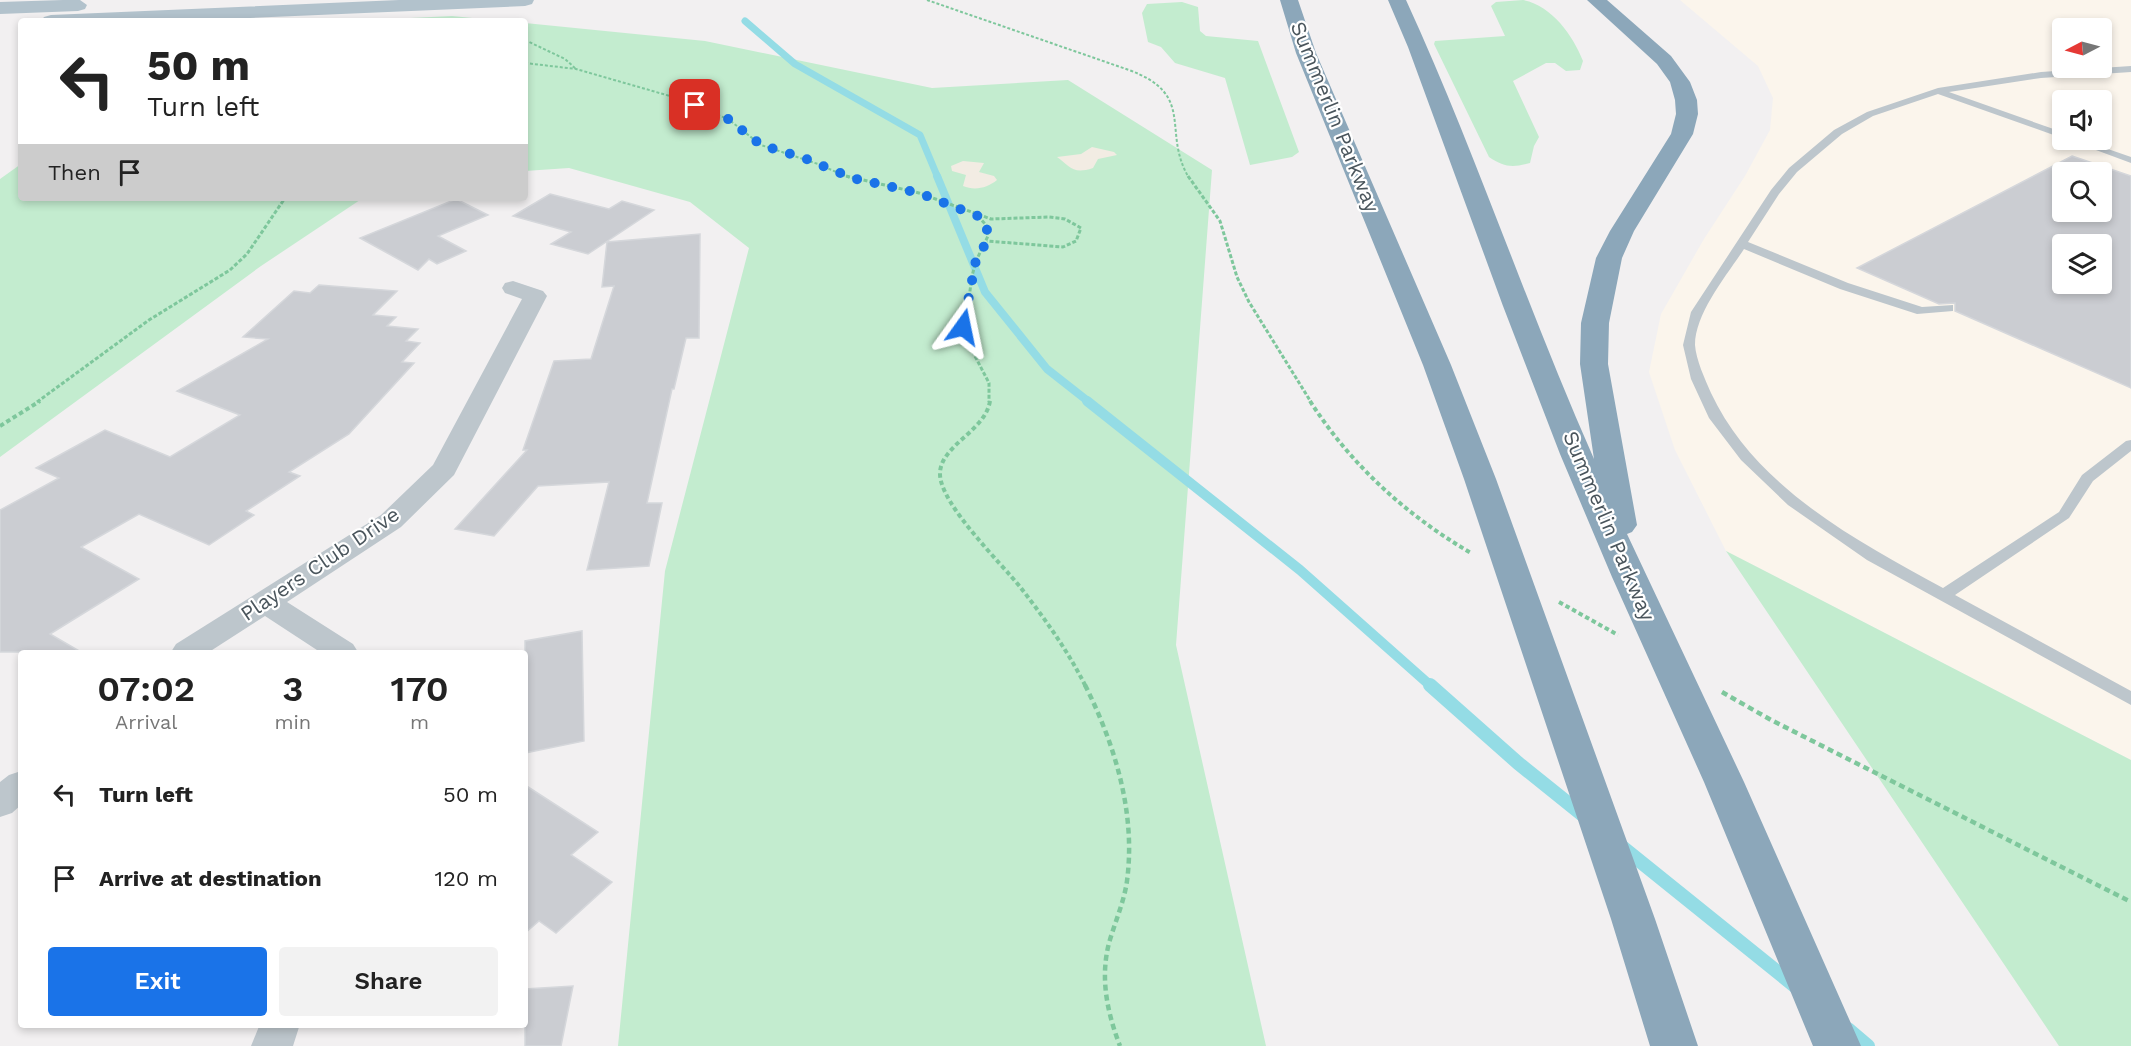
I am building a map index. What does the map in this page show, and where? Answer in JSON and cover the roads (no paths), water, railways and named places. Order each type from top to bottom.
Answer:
[{"type":"highway","name":"Summerlin Parkway","points":[[1289,0],[1306,53],[1437,365],[1480,479],[1630,908],[1674,1046]]},
{"type":"highway","name":"Summerlin Parkway","points":[[1397,0],[1418,47],[1520,317],[1629,577],[1724,782],[1837,1046]]},
{"type":"highway","points":[[1596,0],[1664,60],[1680,82],[1686,100],[1687,114],[1682,134],[1622,231],[1609,258],[1595,323],[1594,364],[1629,577]]},
{"type":"main road","points":[[0,8],[188,0]]},
{"type":"main road","points":[[119,18],[525,0]]},
{"type":"main road","points":[[0,23],[18,22]]},
{"type":"street","name":"Players Club Drive","points":[[190,650],[391,521],[444,469],[535,296],[513,288]]},
{"type":"street","points":[[265,602],[339,650]]},
{"type":"street","points":[[0,803],[18,787]]},
{"type":"street","points":[[272,1046],[279,1028]]},
{"type":"lane","points":[[2131,69],[2041,75],[1938,91],[1870,114],[1838,132],[1793,170],[1775,192],[1697,312],[1689,345],[1698,379],[1716,418],[1746,457],[1793,501],[1872,556],[2131,699]]},
{"type":"lane","points":[[1938,91],[2052,131]]},
{"type":"lane","points":[[2102,150],[2131,160]]},
{"type":"lane","points":[[1742,244],[1844,286],[1921,311],[1948,308]]},
{"type":"lane","points":[[1944,595],[2064,515],[2087,478],[2131,444]]},
{"type":"waterway","points":[[745,21],[795,64],[920,135],[938,178]]},
{"type":"waterway","points":[[937,176],[985,292],[1047,369],[1089,402]]},
{"type":"waterway","points":[[1087,401],[1300,570],[1432,687]]},
{"type":"waterway","points":[[1430,685],[1518,763],[1584,816]]},
{"type":"waterway","points":[[1621,846],[1796,987]]},
{"type":"waterway","points":[[1848,1029],[1868,1046]]}]
